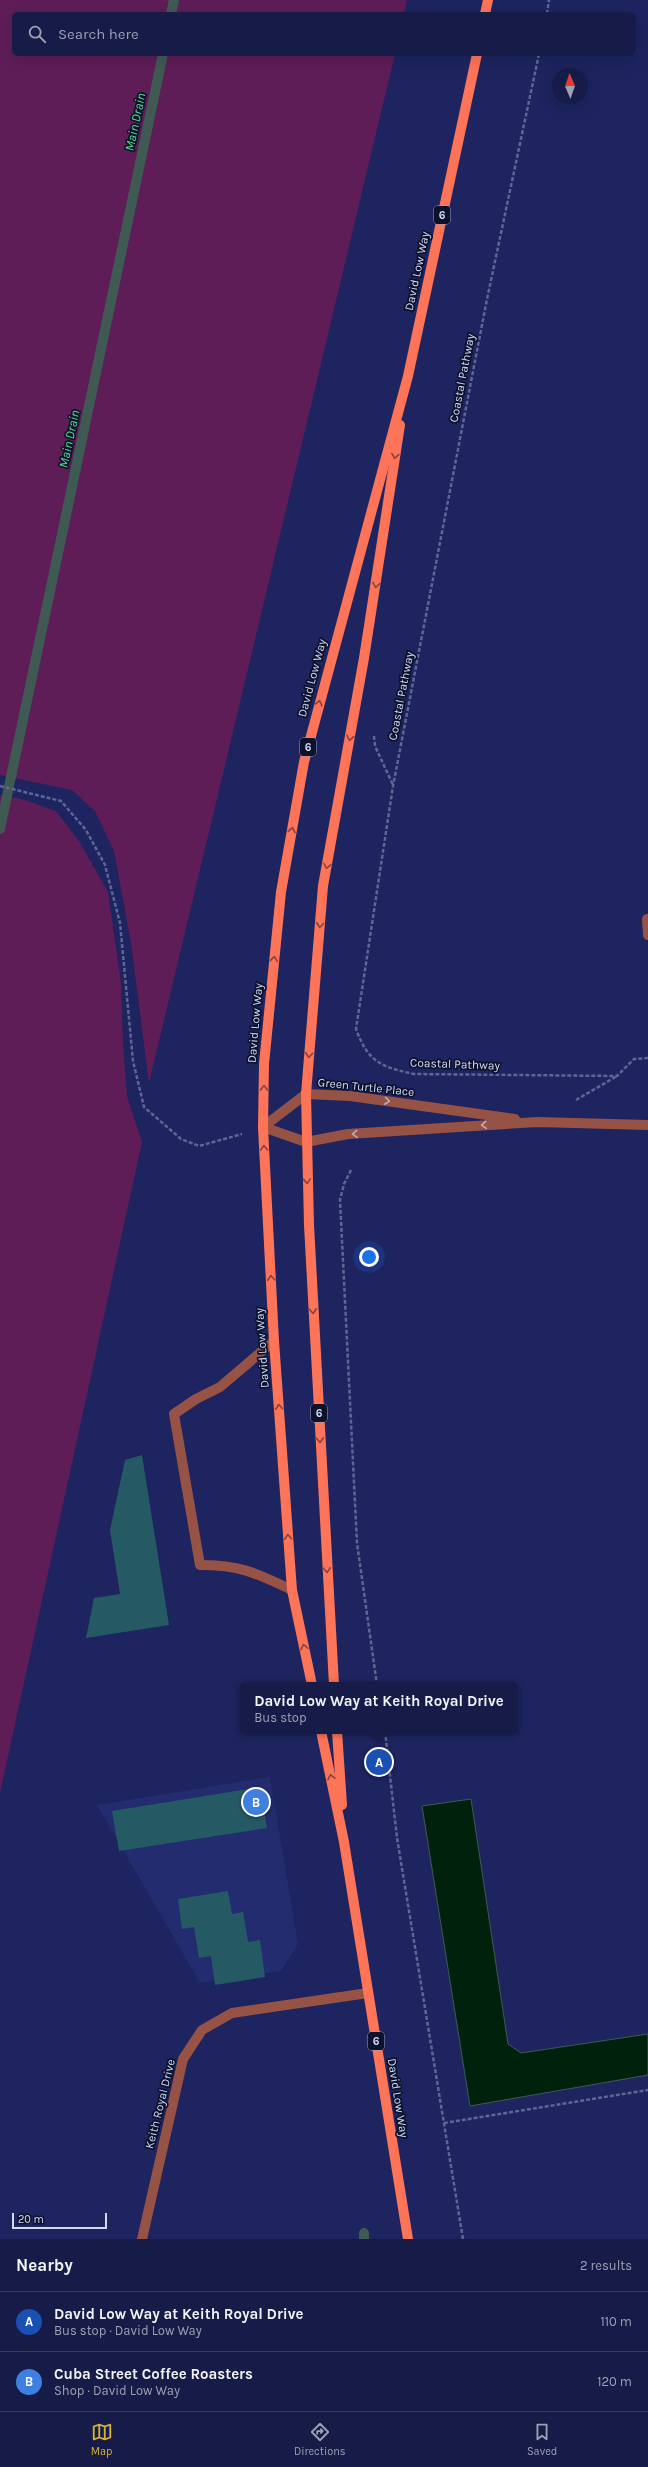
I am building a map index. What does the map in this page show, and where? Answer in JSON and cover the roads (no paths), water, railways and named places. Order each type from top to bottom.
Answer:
[{"type":"main road","points":[[486,12],[488,0]]},
{"type":"main road","name":"David Low Way","points":[[311,1682],[292,1590],[274,1341],[263,1127],[264,1064],[281,892],[304,762],[408,376],[477,56]]},
{"type":"main road","name":"David Low Way","points":[[334,1682],[310,1249],[306,1142],[306,1094],[323,886],[364,658],[408,376]]},
{"type":"main road","name":"David Low Way","points":[[322,1734],[344,1842],[408,2239]]},
{"type":"main road","name":"David Low Way","points":[[337,1734],[344,1842]]},
{"type":"street","points":[[647,919],[648,935]]},
{"type":"street","name":"Green Turtle Place","points":[[263,1127],[306,1094],[350,1096],[537,1122]]},
{"type":"street","name":"Green Turtle Place","points":[[306,1142],[348,1134],[537,1122],[648,1125]]},
{"type":"street","points":[[263,1127],[306,1142]]},
{"type":"street","points":[[274,1341],[220,1387],[196,1399],[174,1414],[200,1565],[223,1565],[248,1569],[292,1590]]},
{"type":"street","name":"Keith Royal Drive","points":[[142,2239],[183,2059],[202,2030],[232,2013],[368,1993]]},
{"type":"waterway","name":"Main Drain","points":[[171,12],[174,0]]},
{"type":"waterway","name":"Main Drain","points":[[0,829],[163,56]]},
{"type":"waterway","points":[[364,2233],[364,2239]]},
{"type":"place","name":"David Low Way at Keith Royal Drive","points":[[379,1762]]},
{"type":"place","name":"Cuba Street Coffee Roasters","points":[[256,1802]]}]
